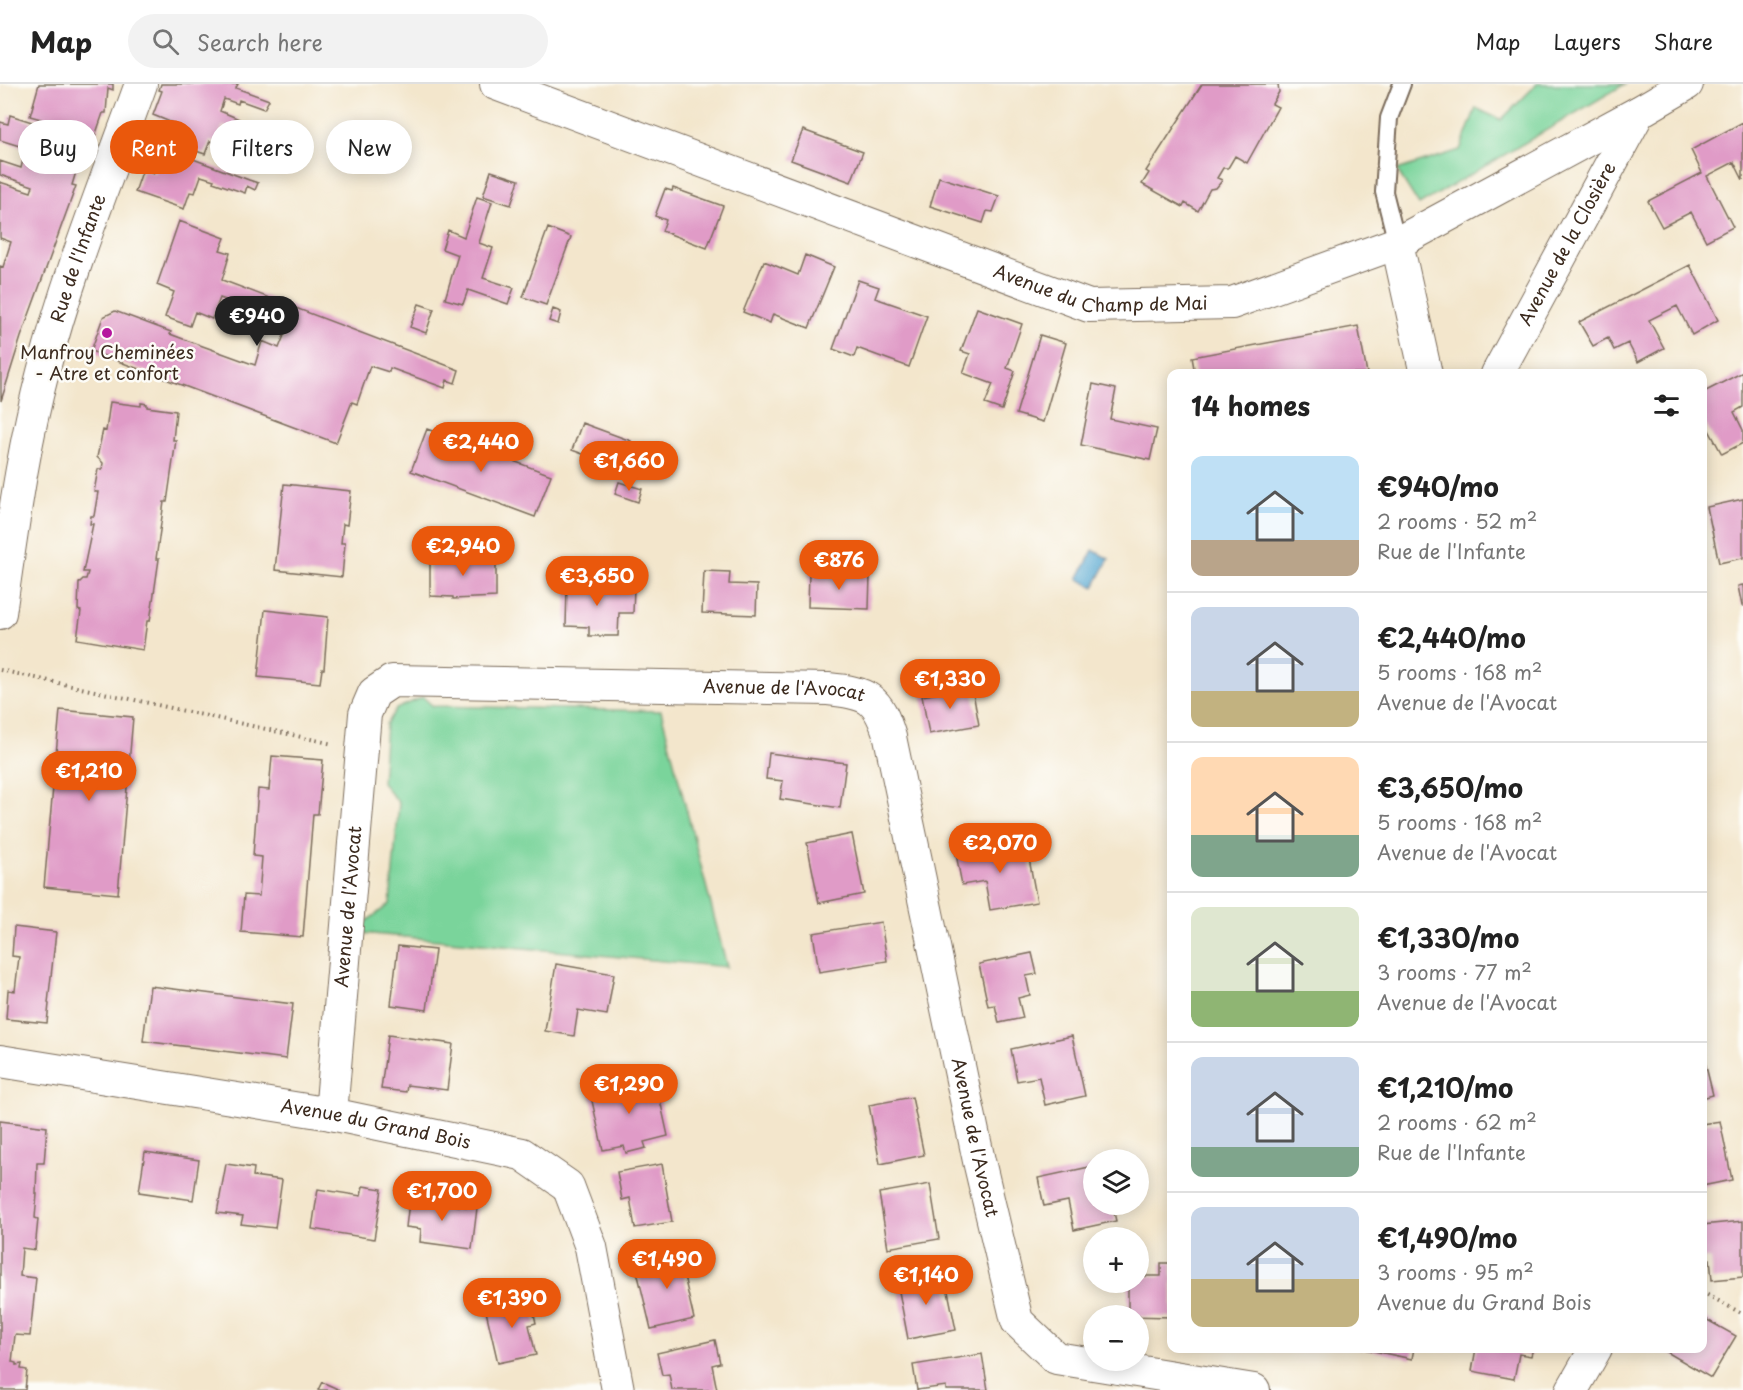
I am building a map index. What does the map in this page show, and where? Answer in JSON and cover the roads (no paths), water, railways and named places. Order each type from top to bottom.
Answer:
[{"type":"street","name":"Rue de l'Infante","points":[[0,613],[21,473],[43,371],[74,270],[141,84]]},
{"type":"street","name":"Avenue du Champ de Mai","points":[[496,84],[1089,306],[1232,303],[1397,243],[1687,84]]},
{"type":"street","name":"Avenue de la Closière","points":[[1500,369],[1639,112]]},
{"type":"street","points":[[1397,243],[1425,369]]},
{"type":"street","name":"Avenue de l'Avocat","points":[[331,1114],[365,714],[374,693],[392,681],[828,689],[853,692],[871,700],[883,714],[890,737],[979,1161],[1017,1321],[1056,1358],[1160,1383],[1254,1390]]},
{"type":"street","name":"Avenue du Grand Bois","points":[[0,1061],[331,1114],[522,1154],[568,1186],[591,1247],[618,1390]]},
{"type":"street","points":[[1572,1390],[1593,1353]]},
{"type":"lane","points":[[1397,243],[1384,192],[1389,118],[1402,84]]},
{"type":"water","points":[[1093,550],[1109,559],[1094,587],[1078,579]]},
{"type":"place","name":"Manfroy Cheminées - Atre et confort","points":[[107,333]]}]
